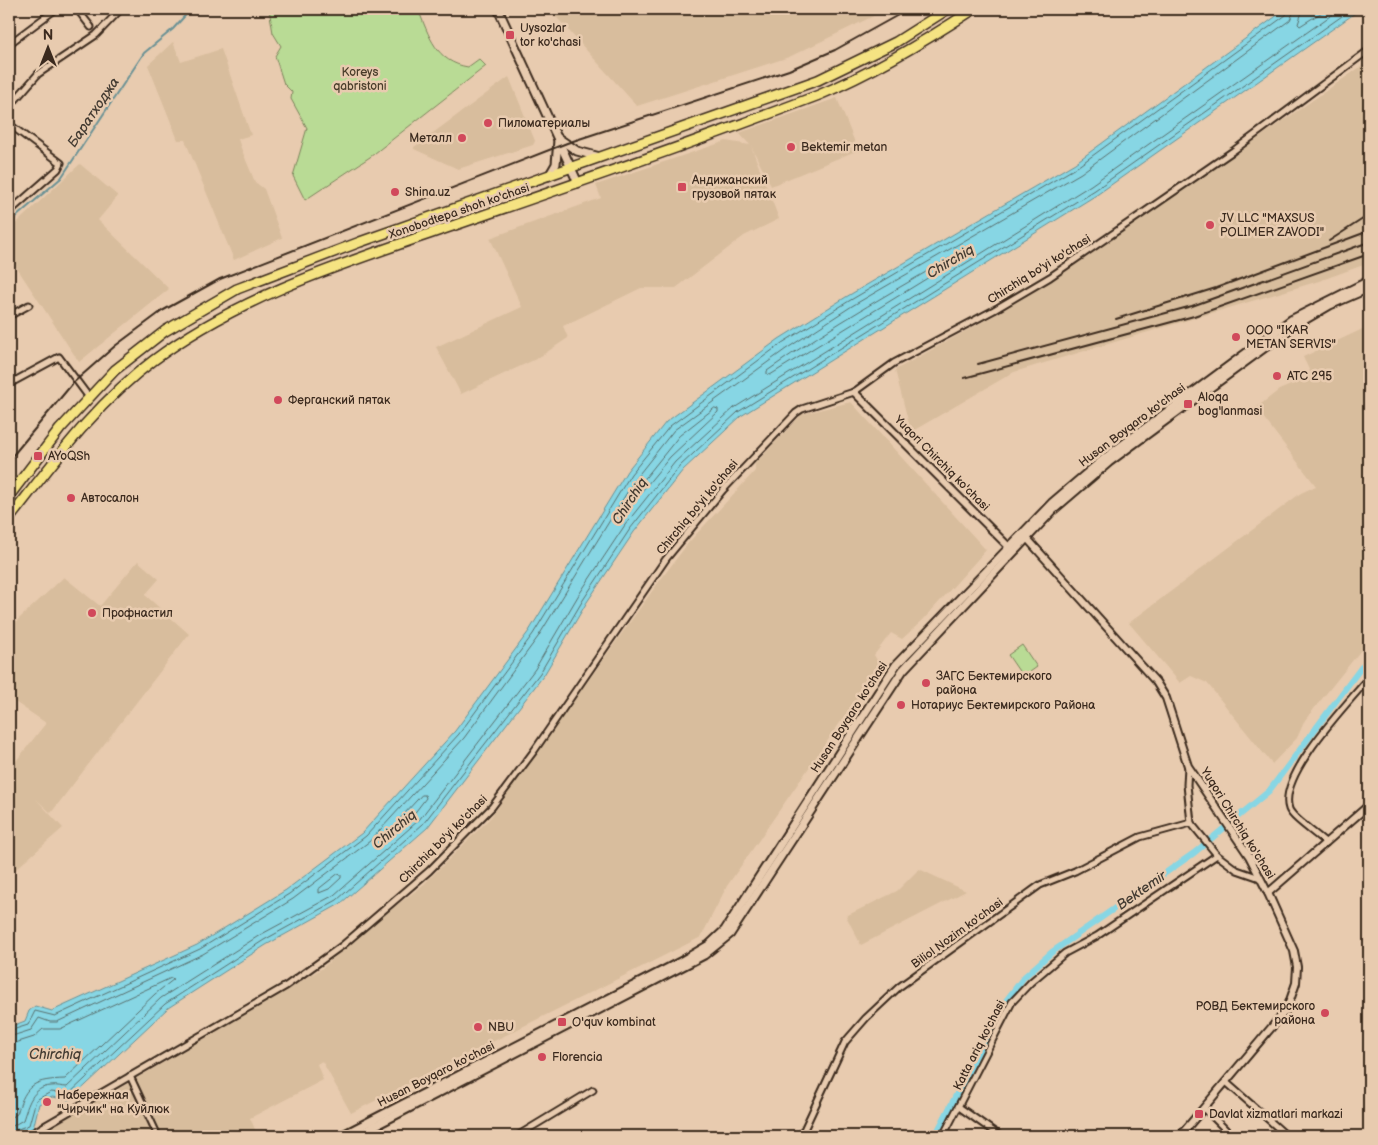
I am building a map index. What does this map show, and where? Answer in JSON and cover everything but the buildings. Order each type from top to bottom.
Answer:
[{"type":"highway","name":"Xonobodtepa shoh ko'chasi","points":[[9,496],[86,399],[124,362],[165,331],[237,289],[360,242],[818,80],[896,42],[948,9]]},
{"type":"highway","name":"Xonobodtepa shoh ko'chasi","points":[[9,519],[96,412],[138,373],[165,352],[222,317],[263,295],[301,279],[758,118],[855,80],[916,47],[974,9]]},
{"type":"highway","points":[[257,282],[263,295]]},
{"type":"highway","points":[[86,399],[96,412]]},
{"type":"main road","points":[[498,9],[578,183]]},
{"type":"main road","points":[[558,137],[584,154],[601,157]]},
{"type":"main road","points":[[549,176],[558,156],[558,137]]},
{"type":"main road","name":"Husan Boyqaro ko'chasi","points":[[355,1136],[704,956],[718,946],[730,934],[903,670],[1024,535],[1108,460],[1292,323],[1369,281]]},
{"type":"main road","name":"Husan Boyqaro ko'chasi","points":[[1292,323],[1369,288]]},
{"type":"main road","name":"Husan Boyqaro ko'chasi","points":[[341,1136],[680,962],[714,941],[725,930],[896,665],[914,644],[1011,549]]},
{"type":"main road","points":[[866,709],[873,714]]},
{"type":"street","points":[[9,44],[56,9]]},
{"type":"street","points":[[77,9],[91,27]]},
{"type":"street","points":[[9,108],[38,74],[96,35],[122,9]]},
{"type":"street","name":"Chirchiq bo'yi ko'chasi","points":[[27,1136],[286,986],[343,945],[429,871],[492,807],[539,743],[666,559],[722,490],[796,413],[802,409],[854,392],[894,363],[994,310],[1050,277],[1233,151],[1369,50]]},
{"type":"street","points":[[9,124],[61,163],[58,169],[9,212]]},
{"type":"street","points":[[9,316],[29,305]]},
{"type":"street","points":[[9,384],[59,358],[86,399]]},
{"type":"street","name":"Yuqori Chirchiq ko'chasi","points":[[854,392],[1011,549]]},
{"type":"street","name":"Yuqori Chirchiq ko'chasi","points":[[1024,535],[1156,682],[1166,698],[1188,766],[1241,845],[1260,878],[1295,957],[1296,988],[1287,1009],[1180,1136]]},
{"type":"street","points":[[1326,842],[1290,811],[1288,802],[1291,781],[1310,750],[1369,678]]},
{"type":"street","points":[[1188,766],[1187,785],[1191,823],[1216,855],[1237,870],[1260,878]]},
{"type":"street","points":[[1268,893],[1369,805]]},
{"type":"street","name":"Biliol Nozim ko'chasi","points":[[802,1136],[844,1042],[899,986],[1040,885],[1075,871],[1140,836],[1191,823]]},
{"type":"street","name":"Katta ariq ko'chasi","points":[[943,1136],[1012,1002],[1041,972],[1065,953],[1097,936],[1216,855]]},
{"type":"street","points":[[130,1076],[158,1136]]},
{"type":"street","points":[[1226,1082],[1287,1136]]},
{"type":"street","points":[[517,1136],[593,1090]]},
{"type":"street","points":[[958,1107],[1000,1136]]},
{"type":"street","points":[[1204,1108],[1232,1136]]},
{"type":"shaded area","points":[[549,9],[888,9],[789,57],[637,106]]},
{"type":"shaded area","points":[[173,42],[181,62],[221,49],[251,135],[238,139],[255,182],[264,189],[282,238],[234,260],[185,140],[178,140],[148,65]]},
{"type":"shaded area","points":[[1369,61],[1369,263],[1319,281],[1014,372],[911,432],[895,370],[993,316],[1077,264]]},
{"type":"shaded area","points":[[509,77],[535,141],[533,145],[458,169],[414,149],[414,147]]},
{"type":"shaded area","points":[[837,98],[858,150],[771,186],[751,146],[779,219],[744,236],[676,288],[641,288],[563,326],[568,338],[538,358],[461,394],[436,347],[522,307],[490,238],[601,198],[596,185],[726,141],[750,145],[739,133]]},
{"type":"shaded area","points":[[80,164],[118,196],[98,220],[169,289],[79,362],[9,256],[9,230]]},
{"type":"shaded area","points":[[1369,326],[1369,640],[1305,720],[1297,738],[1272,764],[1207,683],[1191,676],[1180,683],[1129,623],[1301,493],[1316,486],[1256,408],[1279,390],[1312,376],[1303,357]]},
{"type":"shaded area","points":[[851,402],[986,550],[923,620],[902,639],[891,633],[874,655],[880,665],[727,886],[701,937],[351,1113],[322,1061],[317,1064],[323,1080],[250,1118],[258,1136],[33,1136],[117,1090],[321,969],[391,909],[421,887],[491,817],[655,587],[689,542],[755,471],[755,464],[802,414]]},
{"type":"shaded area","points":[[138,561],[159,579],[145,595],[189,634],[51,813],[36,799],[63,828],[9,875],[9,770],[46,723],[9,698],[9,628],[64,577],[100,606]]},
{"type":"shaded area","points":[[919,869],[966,891],[861,945],[846,916],[897,891]]},
{"type":"green space","name":"Koreys qabristoni","points":[[269,9],[418,9],[430,38],[441,54],[448,60],[468,67],[479,59],[486,66],[370,157],[305,200],[293,176],[307,128],[291,99],[292,92],[284,84],[275,56],[281,46],[273,33]]},
{"type":"green space","points":[[1022,645],[1037,667],[1023,677],[1008,655]]},
{"type":"water","name":"Chirchiq","points":[[1286,9],[1361,9],[1098,194],[741,416],[683,470],[634,532],[587,602],[544,675],[427,828],[340,904],[266,945],[168,1008],[70,1100],[52,1097],[39,1104],[33,1129],[9,1136],[9,1027],[25,1021],[29,1011],[35,1006],[52,1011],[197,945],[286,890],[362,833],[455,731],[529,631],[627,471],[666,422],[779,339],[846,297],[1075,163]]},
{"type":"waterway","name":"Баратходжа","points":[[9,223],[61,178],[144,53],[173,29],[191,9]]},
{"type":"waterway","name":"Bektemir","points":[[935,1136],[1002,1006],[1024,977],[1052,952],[1194,853],[1269,791],[1369,657]]},
{"type":"railway","points":[[9,460],[73,383],[115,346],[162,311],[220,279],[567,143],[789,70],[835,50],[909,9]]},
{"type":"railway","points":[[1329,241],[1369,215]]},
{"type":"railway","points":[[1116,319],[1216,288],[1369,231]]},
{"type":"railway","points":[[978,364],[1192,306],[1369,242]]},
{"type":"railway","points":[[964,378],[1194,316],[1369,254]]},
{"type":"place","name":"Uysozlar tor ko'chasi","points":[[510,35]]},
{"type":"place","name":"Пиломатериалы","points":[[488,123]]},
{"type":"place","name":"Металл","points":[[462,138]]},
{"type":"place","name":"Bektemir metan","points":[[791,147]]},
{"type":"place","name":"Андижанский грузовой пятак","points":[[682,187]]},
{"type":"place","name":"Shina.uz","points":[[395,192]]},
{"type":"place","name":"JV LLC \"MAXSUS POLIMER ZAVODI\"","points":[[1210,225]]},
{"type":"place","name":"OOO \"IKAR METAN SERVIS\"","points":[[1236,337]]},
{"type":"place","name":"ATC 295","points":[[1277,376]]},
{"type":"place","name":"Ферганский пятак","points":[[278,400]]},
{"type":"place","name":"Aloqa bog'lanmasi","points":[[1188,404]]},
{"type":"place","name":"AYoQSh","points":[[38,456]]},
{"type":"place","name":"Автосалон","points":[[71,498]]},
{"type":"place","name":"Профнастил","points":[[92,613]]},
{"type":"place","name":"ЗАГС Бектемирского района","points":[[926,683]]},
{"type":"place","name":"Нотариус Бектемирского Района","points":[[901,705]]},
{"type":"place","name":"РОВД Бектемирского района","points":[[1325,1013]]},
{"type":"place","name":"O'quv kombinat","points":[[562,1022]]},
{"type":"place","name":"NBU","points":[[478,1027]]},
{"type":"place","name":"Florencia","points":[[542,1057]]},
{"type":"place","name":"Набережная \"Чирчик\" на Куйлюк","points":[[47,1102]]},
{"type":"place","name":"Davlat xizmatlari markazi","points":[[1199,1114]]}]
